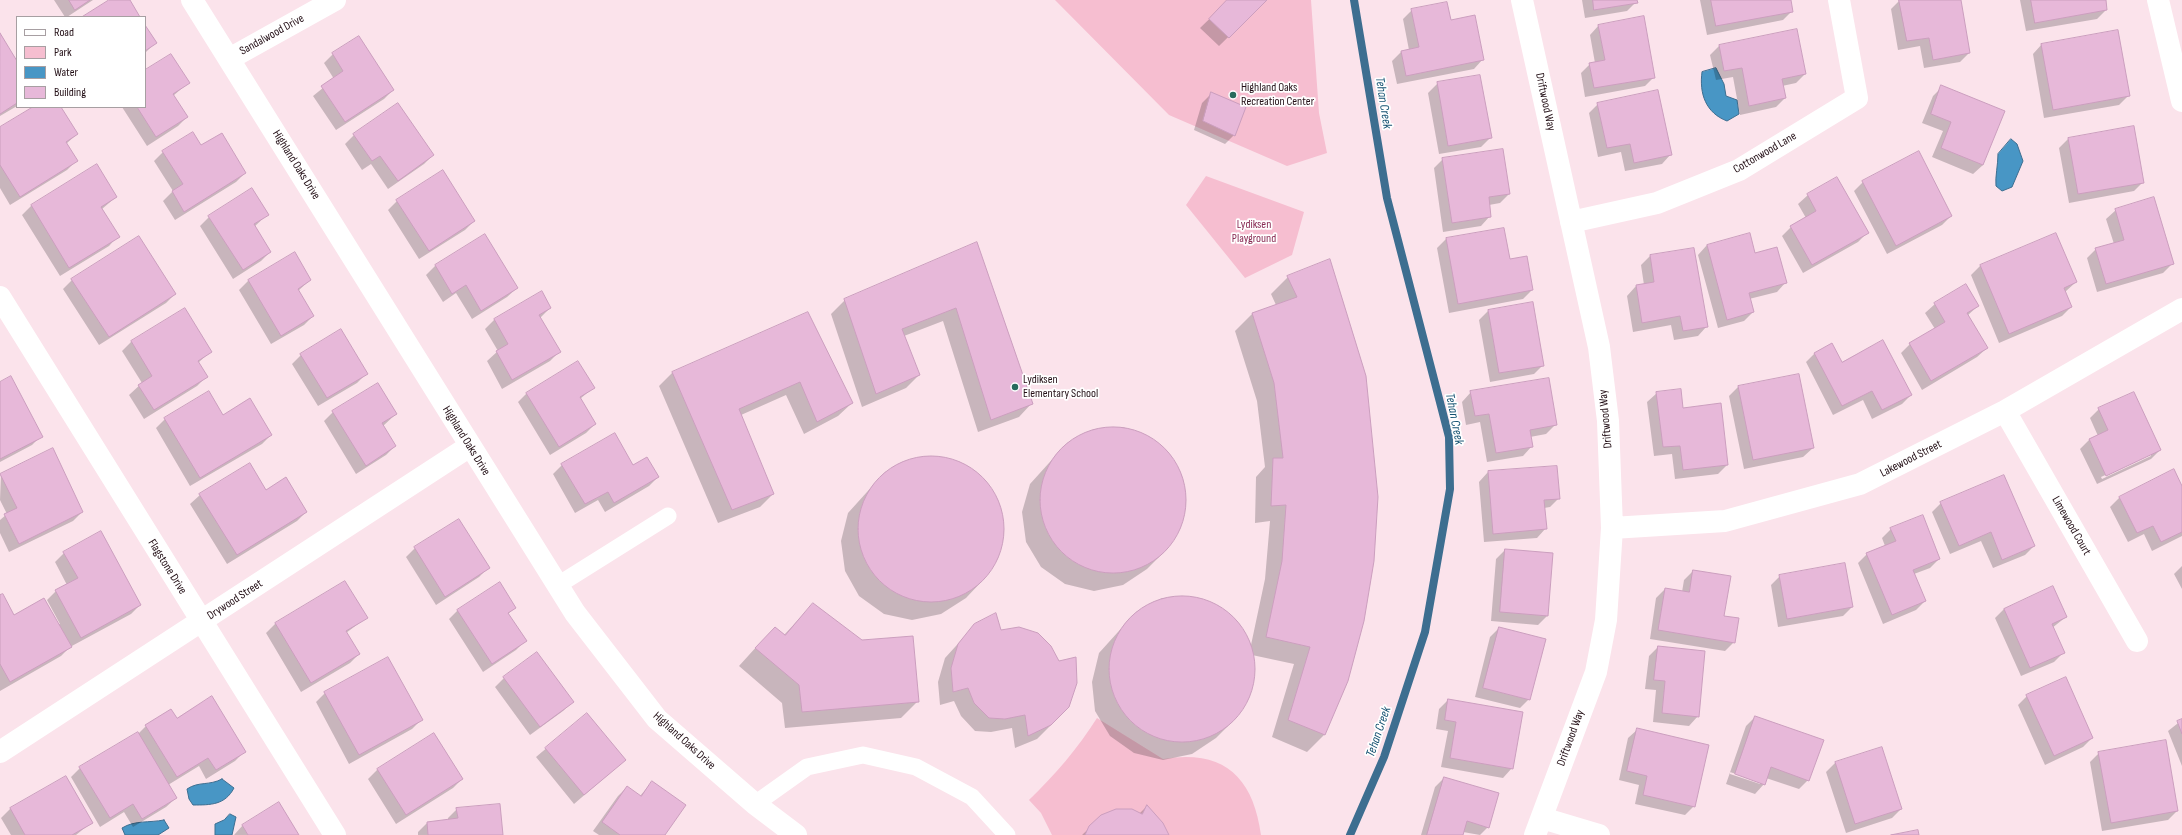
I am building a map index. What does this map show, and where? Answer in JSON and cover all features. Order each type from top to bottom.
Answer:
[{"type":"street","name":"Highland Oaks Drive","points":[[192,0],[575,613],[657,719],[755,804],[796,835]]},
{"type":"street","name":"Sandalwood Drive","points":[[229,58],[335,0]]},
{"type":"street","name":"Driftwood Way","points":[[1522,0],[1599,347],[1608,421],[1612,528],[1606,620],[1596,672],[1538,826]]},
{"type":"street","name":"Cottonwood Lane","points":[[1571,222],[1657,203],[1739,170],[1857,98],[1839,0]]},
{"type":"street","points":[[2158,0],[2182,101]]},
{"type":"street","name":"Flagstone Drive","points":[[0,297],[335,835]]},
{"type":"street","name":"Lakewood Street","points":[[1612,528],[1725,521],[1860,484],[2006,412],[2182,309]]},
{"type":"street","name":"Limewood Court","points":[[2006,412],[2137,641]]},
{"type":"street","name":"Drywood Street","points":[[0,752],[202,622],[470,446]]},
{"type":"street","points":[[1538,826],[1599,835]]},
{"type":"lane","points":[[558,585],[668,516]]},
{"type":"lane","points":[[755,804],[807,767],[863,755],[916,767],[972,797],[1006,835]]},
{"type":"green space","name":"Highland Oaks Recreation Center","points":[[1055,0],[1311,0],[1319,113],[1327,153],[1287,166],[1169,115]]},
{"type":"green space","name":"Lydiksen Playground","points":[[1206,176],[1304,212],[1292,255],[1245,278],[1186,205]]},
{"type":"green space","points":[[1097,718],[1163,759],[1184,757],[1202,758],[1218,763],[1232,771],[1242,782],[1251,797],[1257,814],[1261,835],[1052,835],[1041,813],[1029,800],[1066,761]]},
{"type":"water","points":[[1716,68],[1724,84],[1726,96],[1737,100],[1739,114],[1727,121],[1720,118],[1709,108],[1703,95],[1701,80],[1702,72]]},
{"type":"water","points":[[2011,139],[2017,144],[2023,161],[2012,187],[2002,191],[1996,186],[1998,154]]},
{"type":"water","points":[[222,779],[234,788],[226,798],[217,803],[193,805],[189,799],[187,789],[196,785]]},
{"type":"water","points":[[230,814],[236,817],[232,835],[215,835],[215,824],[224,820]]},
{"type":"water","points":[[164,820],[169,828],[158,835],[125,835],[122,828],[127,825],[137,823]]},
{"type":"building","points":[[69,0],[90,0],[75,10]]},
{"type":"building","points":[[109,0],[130,0],[139,16],[84,16]]},
{"type":"building","points":[[1227,0],[1267,0],[1229,38],[1209,19]]},
{"type":"building","points":[[1593,0],[1637,0],[1638,3],[1594,10]]},
{"type":"building","points":[[1711,0],[1791,0],[1793,12],[1716,26]]},
{"type":"building","points":[[1899,0],[1961,0],[1970,53],[1933,60],[1929,38],[1907,41]]},
{"type":"building","points":[[2031,0],[2106,0],[2107,10],[2035,23]]},
{"type":"building","points":[[1447,2],[1451,20],[1475,15],[1484,60],[1406,76],[1401,51],[1419,47],[1411,9]]},
{"type":"building","points":[[1644,16],[1655,78],[1594,88],[1589,63],[1605,60],[1598,25]]},
{"type":"building","points":[[146,26],[157,43],[146,50]]},
{"type":"building","points":[[1797,29],[1806,74],[1782,79],[1786,98],[1749,106],[1742,68],[1724,71],[1719,45]]},
{"type":"building","points":[[2118,30],[2130,96],[2053,110],[2041,44]]},
{"type":"building","points":[[0,33],[16,59],[16,104],[0,114]]},
{"type":"building","points":[[359,36],[394,90],[345,122],[321,86],[343,71],[332,53]]},
{"type":"building","points":[[171,54],[190,83],[173,94],[188,117],[156,137],[138,108],[146,108],[146,69]]},
{"type":"building","points":[[1480,75],[1492,138],[1448,146],[1437,82]]},
{"type":"building","points":[[1941,85],[2005,111],[1983,165],[1941,148],[1951,122],[1931,114]]},
{"type":"building","points":[[1658,90],[1672,155],[1634,163],[1630,144],[1607,148],[1597,103]]},
{"type":"building","points":[[1211,92],[1246,107],[1235,136],[1203,121]]},
{"type":"building","points":[[398,103],[434,155],[398,181],[380,156],[372,161],[353,134]]},
{"type":"building","points":[[31,108],[62,108],[78,134],[66,142],[78,161],[20,197],[0,165],[0,127]]},
{"type":"building","points":[[2134,126],[2144,183],[2078,194],[2068,138]]},
{"type":"building","points":[[193,132],[201,145],[222,133],[246,173],[184,212],[172,191],[183,184],[162,151]]},
{"type":"building","points":[[1503,149],[1510,194],[1489,197],[1491,217],[1452,223],[1442,158]]},
{"type":"building","points":[[1919,151],[1952,216],[1896,246],[1862,181]]},
{"type":"building","points":[[97,164],[117,197],[101,207],[120,237],[69,268],[31,205]]},
{"type":"building","points":[[443,170],[475,221],[429,251],[396,200]]},
{"type":"building","points":[[1837,177],[1869,233],[1812,265],[1790,226],[1816,211],[1807,194]]},
{"type":"building","points":[[252,188],[269,215],[254,224],[271,252],[243,270],[208,216]]},
{"type":"building","points":[[2154,197],[2174,264],[2106,284],[2095,248],[2124,240],[2115,209]]},
{"type":"building","points":[[1504,228],[1510,259],[1527,256],[1533,290],[1458,304],[1446,238]]},
{"type":"building","points":[[1750,233],[1755,253],[1777,247],[1787,283],[1749,293],[1754,312],[1727,320],[1707,245]]},
{"type":"building","points":[[2056,233],[2077,282],[2064,288],[2072,307],[2009,334],[1980,265]]},
{"type":"building","points":[[485,234],[518,288],[481,311],[466,285],[452,294],[435,265]]},
{"type":"building","points":[[139,236],[176,294],[109,337],[71,279]]},
{"type":"building","points":[[977,242],[1033,404],[991,420],[956,308],[902,329],[920,375],[876,394],[844,299]]},
{"type":"building","points":[[1694,248],[1708,327],[1683,331],[1680,316],[1642,323],[1636,285],[1654,282],[1650,255]]},
{"type":"building","points":[[295,252],[311,280],[298,289],[314,316],[281,336],[248,280]]},
{"type":"building","points":[[1330,259],[1366,376],[1378,497],[1374,561],[1364,621],[1348,681],[1325,735],[1288,720],[1310,647],[1266,637],[1282,561],[1286,505],[1271,506],[1273,458],[1283,458],[1274,383],[1252,313],[1297,297],[1287,276]]},
{"type":"building","points":[[1966,284],[1979,306],[1967,313],[1988,348],[1931,381],[1909,343],[1945,322],[1934,303]]},
{"type":"building","points":[[542,291],[551,308],[539,315],[561,352],[512,380],[496,351],[508,344],[494,319]]},
{"type":"building","points":[[1533,302],[1544,366],[1499,373],[1488,310]]},
{"type":"building","points":[[185,308],[212,352],[198,361],[208,377],[154,410],[138,385],[152,376],[131,341]]},
{"type":"building","points":[[808,312],[853,403],[817,422],[800,382],[739,409],[774,494],[732,510],[672,372]]},
{"type":"building","points":[[341,329],[368,374],[327,398],[300,354]]},
{"type":"building","points":[[1883,340],[1912,395],[1882,410],[1872,391],[1842,406],[1814,353],[1832,343],[1842,362]]},
{"type":"building","points":[[578,361],[595,388],[580,397],[596,424],[559,447],[526,393]]},
{"type":"building","points":[[1799,374],[1814,448],[1753,460],[1738,386]]},
{"type":"building","points":[[11,376],[43,437],[0,459],[0,382]]},
{"type":"building","points":[[1549,378],[1557,425],[1530,430],[1533,447],[1496,453],[1489,414],[1475,416],[1470,391]]},
{"type":"building","points":[[378,383],[397,414],[382,423],[396,446],[366,466],[332,411]]},
{"type":"building","points":[[1681,389],[1683,408],[1721,403],[1728,465],[1683,470],[1680,446],[1663,447],[1656,392]]},
{"type":"building","points":[[209,391],[223,415],[250,398],[272,435],[200,478],[164,418]]},
{"type":"building","points":[[2134,392],[2161,450],[2106,476],[2089,439],[2108,430],[2098,408]]},
{"type":"building","points":[[1106,427],[1120,427],[1134,430],[1154,439],[1165,448],[1174,459],[1183,479],[1186,500],[1183,521],[1174,541],[1165,552],[1154,561],[1134,570],[1120,573],[1106,573],[1092,570],[1072,561],[1061,552],[1052,541],[1043,521],[1040,507],[1040,493],[1043,479],[1052,459],[1061,448],[1072,439],[1092,430]]},
{"type":"building","points":[[615,433],[633,465],[647,457],[659,477],[614,503],[608,492],[585,504],[561,464]]},
{"type":"building","points":[[53,448],[83,512],[19,544],[4,514],[17,508],[0,474]]},
{"type":"building","points":[[924,456],[938,456],[952,459],[972,468],[983,477],[992,488],[1001,508],[1004,529],[1001,550],[992,570],[983,581],[972,590],[952,599],[938,602],[924,602],[910,599],[890,590],[879,581],[870,570],[861,550],[858,536],[858,522],[861,508],[870,488],[879,477],[890,468],[910,459]]},
{"type":"building","points":[[250,463],[266,490],[286,477],[307,512],[237,555],[199,494]]},
{"type":"building","points":[[1557,466],[1560,499],[1544,500],[1547,529],[1493,534],[1488,471]]},
{"type":"building","points":[[2174,469],[2182,486],[2182,532],[2161,542],[2153,526],[2137,533],[2119,497]]},
{"type":"building","points":[[2004,475],[2035,546],[2002,560],[1991,532],[1959,546],[1940,502]]},
{"type":"building","points":[[1923,515],[1940,559],[1913,570],[1926,601],[1892,615],[1866,553],[1896,541],[1890,528]]},
{"type":"building","points":[[459,519],[490,568],[445,597],[414,547]]},
{"type":"building","points":[[101,531],[141,605],[81,638],[55,590],[78,578],[63,552]]},
{"type":"building","points":[[1505,549],[1553,553],[1548,616],[1500,612]]},
{"type":"building","points":[[1845,563],[1853,607],[1787,619],[1779,575]]},
{"type":"building","points":[[1693,570],[1731,576],[1724,616],[1739,618],[1735,643],[1658,630],[1665,588],[1689,592]]},
{"type":"building","points":[[345,581],[368,618],[346,631],[360,654],[311,683],[275,623]]},
{"type":"building","points":[[500,582],[516,608],[508,613],[527,641],[492,664],[457,610]]},
{"type":"building","points":[[2053,586],[2067,617],[2052,624],[2065,653],[2030,668],[2004,609]]},
{"type":"building","points":[[3,594],[14,615],[44,598],[72,647],[10,682],[0,664],[0,595]]},
{"type":"building","points":[[1175,596],[1189,596],[1203,599],[1223,608],[1234,617],[1243,628],[1252,648],[1255,669],[1252,690],[1243,710],[1234,721],[1223,730],[1203,739],[1189,742],[1175,742],[1161,739],[1141,730],[1130,721],[1121,710],[1112,690],[1109,676],[1109,662],[1112,648],[1121,628],[1130,617],[1141,608],[1161,599]]},
{"type":"building","points":[[813,603],[862,640],[913,636],[919,702],[802,712],[799,685],[755,648],[775,627],[785,635]]},
{"type":"building","points":[[996,613],[1001,630],[1019,627],[1038,633],[1051,646],[1059,661],[1076,657],[1077,683],[1069,707],[1051,725],[1028,736],[1025,715],[1005,719],[989,718],[974,703],[968,688],[953,692],[951,668],[958,644],[974,624]]},
{"type":"building","points":[[1499,627],[1546,639],[1530,700],[1483,688]]},
{"type":"building","points":[[1658,646],[1705,651],[1699,717],[1662,713],[1665,681],[1654,680]]},
{"type":"building","points":[[537,652],[574,702],[540,727],[503,677]]},
{"type":"building","points":[[388,657],[423,720],[359,755],[324,692]]},
{"type":"building","points":[[2066,677],[2093,738],[2054,756],[2026,695]]},
{"type":"building","points":[[212,696],[246,752],[216,770],[208,758],[177,777],[145,725],[171,709],[177,718]]},
{"type":"building","points":[[1448,699],[1523,712],[1513,769],[1450,758],[1456,722],[1445,720]]},
{"type":"building","points":[[587,713],[626,760],[584,795],[545,748]]},
{"type":"building","points":[[1755,716],[1824,740],[1809,781],[1771,767],[1765,785],[1735,774]]},
{"type":"building","points":[[2182,719],[2182,734],[2177,721]]},
{"type":"building","points":[[1637,728],[1709,745],[1695,807],[1643,795],[1647,776],[1627,771]]},
{"type":"building","points":[[138,732],[177,798],[142,819],[133,804],[110,818],[79,767]]},
{"type":"building","points":[[434,733],[463,779],[406,815],[377,769]]},
{"type":"building","points":[[2166,740],[2178,811],[2111,823],[2098,752]]},
{"type":"building","points":[[1882,747],[1902,809],[1855,824],[1835,762]]},
{"type":"building","points":[[66,776],[93,823],[72,835],[25,835],[10,808]]},
{"type":"building","points":[[1444,777],[1499,793],[1489,828],[1467,821],[1463,835],[1427,835]]},
{"type":"building","points":[[652,781],[686,805],[665,835],[620,835],[602,822],[627,786],[641,796]]},
{"type":"building","points":[[279,802],[299,835],[248,835],[242,825]]},
{"type":"building","points":[[500,804],[503,835],[428,835],[427,822],[458,818],[456,808]]},
{"type":"building","points":[[1147,805],[1163,823],[1169,835],[1085,835],[1089,826],[1101,815],[1116,809],[1132,809],[1142,814]]},
{"type":"building","points":[[1918,830],[1919,835],[1891,835]]},
{"type":"waterway","name":"Tehan Creek","points":[[1350,835],[1384,757],[1425,632],[1450,489],[1449,437],[1387,198],[1354,0]]},
{"type":"place","name":"Highland Oaks Recreation Center","points":[[1233,95]]},
{"type":"place","name":"Lydiksen Elementary School","points":[[1015,387]]}]
